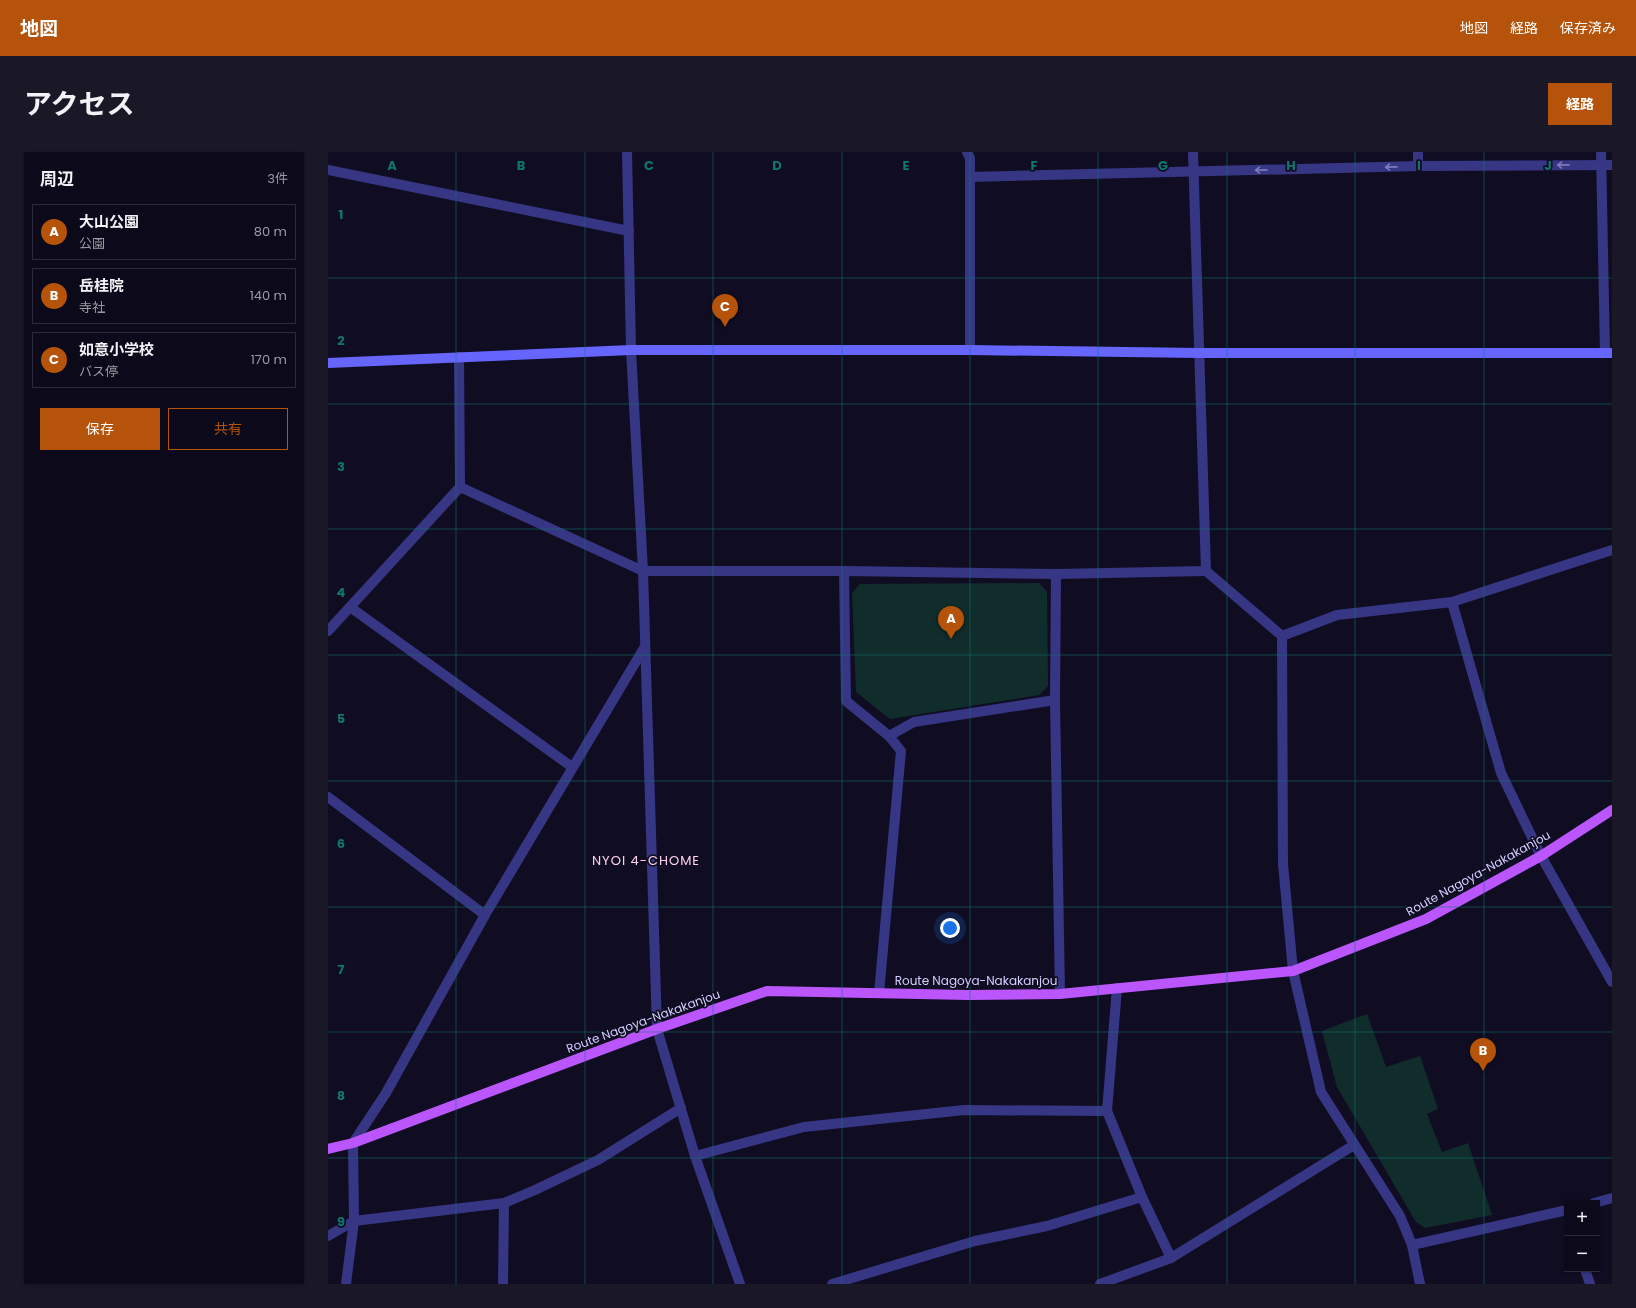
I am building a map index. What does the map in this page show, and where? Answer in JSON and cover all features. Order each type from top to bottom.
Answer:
[{"type":"main road","name":"Route Nagoya-Nakakanjou","points":[[329,1147],[353,1143],[657,1029],[767,991],[879,992],[969,996],[1060,994],[1293,971],[1426,919],[1541,856],[1612,810]]},
{"type":"street","points":[[627,152],[631,350],[642,571],[657,1029],[695,1156],[740,1284]]},
{"type":"street","points":[[967,152],[970,158],[970,350]]},
{"type":"street","points":[[1193,152],[1206,571]]},
{"type":"street","points":[[1418,152],[1418,166]]},
{"type":"street","points":[[328,363],[631,350],[970,350],[1199,353],[1608,352],[1607,165],[1601,152]]},
{"type":"street","points":[[970,177],[1418,166],[1607,165]]},
{"type":"street","points":[[328,170],[629,231]]},
{"type":"street","points":[[328,632],[460,487],[459,357]]},
{"type":"street","points":[[460,487],[642,571],[844,571],[1056,574],[1206,571],[1282,636],[1283,864],[1293,971],[1321,1092],[1400,1216],[1412,1245],[1420,1284]]},
{"type":"street","points":[[1282,636],[1337,615],[1452,602],[1612,550]]},
{"type":"street","points":[[844,571],[846,701],[889,736],[901,751],[879,992]]},
{"type":"street","points":[[1056,574],[1055,700],[1060,994]]},
{"type":"street","points":[[1452,602],[1501,773],[1541,856],[1612,982]]},
{"type":"street","points":[[350,607],[572,768]]},
{"type":"street","points":[[346,1284],[354,1221],[353,1143],[386,1093],[485,914],[644,648]]},
{"type":"street","points":[[889,736],[914,722],[1055,700]]},
{"type":"street","points":[[328,797],[485,914]]},
{"type":"street","points":[[1117,988],[1107,1111],[1142,1197],[1171,1258]]},
{"type":"street","points":[[328,1236],[354,1221],[504,1203],[598,1160],[681,1108]]},
{"type":"street","points":[[695,1156],[804,1127],[964,1110],[1107,1111]]},
{"type":"street","points":[[1100,1284],[1171,1258],[1354,1145]]},
{"type":"street","points":[[832,1284],[975,1241],[1047,1226],[1142,1197]]},
{"type":"street","points":[[1600,1201],[1612,1198]]},
{"type":"street","points":[[503,1284],[504,1203]]},
{"type":"street","points":[[1412,1245],[1564,1212]]},
{"type":"street","points":[[1586,1272],[1590,1284]]},
{"type":"green space","points":[[1039,583],[1047,592],[1048,686],[1039,695],[890,719],[856,692],[852,593],[860,584]]},
{"type":"green space","points":[[1367,1014],[1386,1067],[1420,1056],[1438,1109],[1427,1114],[1442,1152],[1468,1143],[1492,1215],[1425,1228],[1416,1222],[1337,1087],[1322,1031]]},
{"type":"place","name":"如意小学校","points":[[725,327]]},
{"type":"place","name":"大山公園","points":[[951,639]]},
{"type":"place","name":"岳桂院","points":[[1483,1071]]},
{"type":"district","name":"NYOI 4-CHOME","points":[[646,860]]}]
